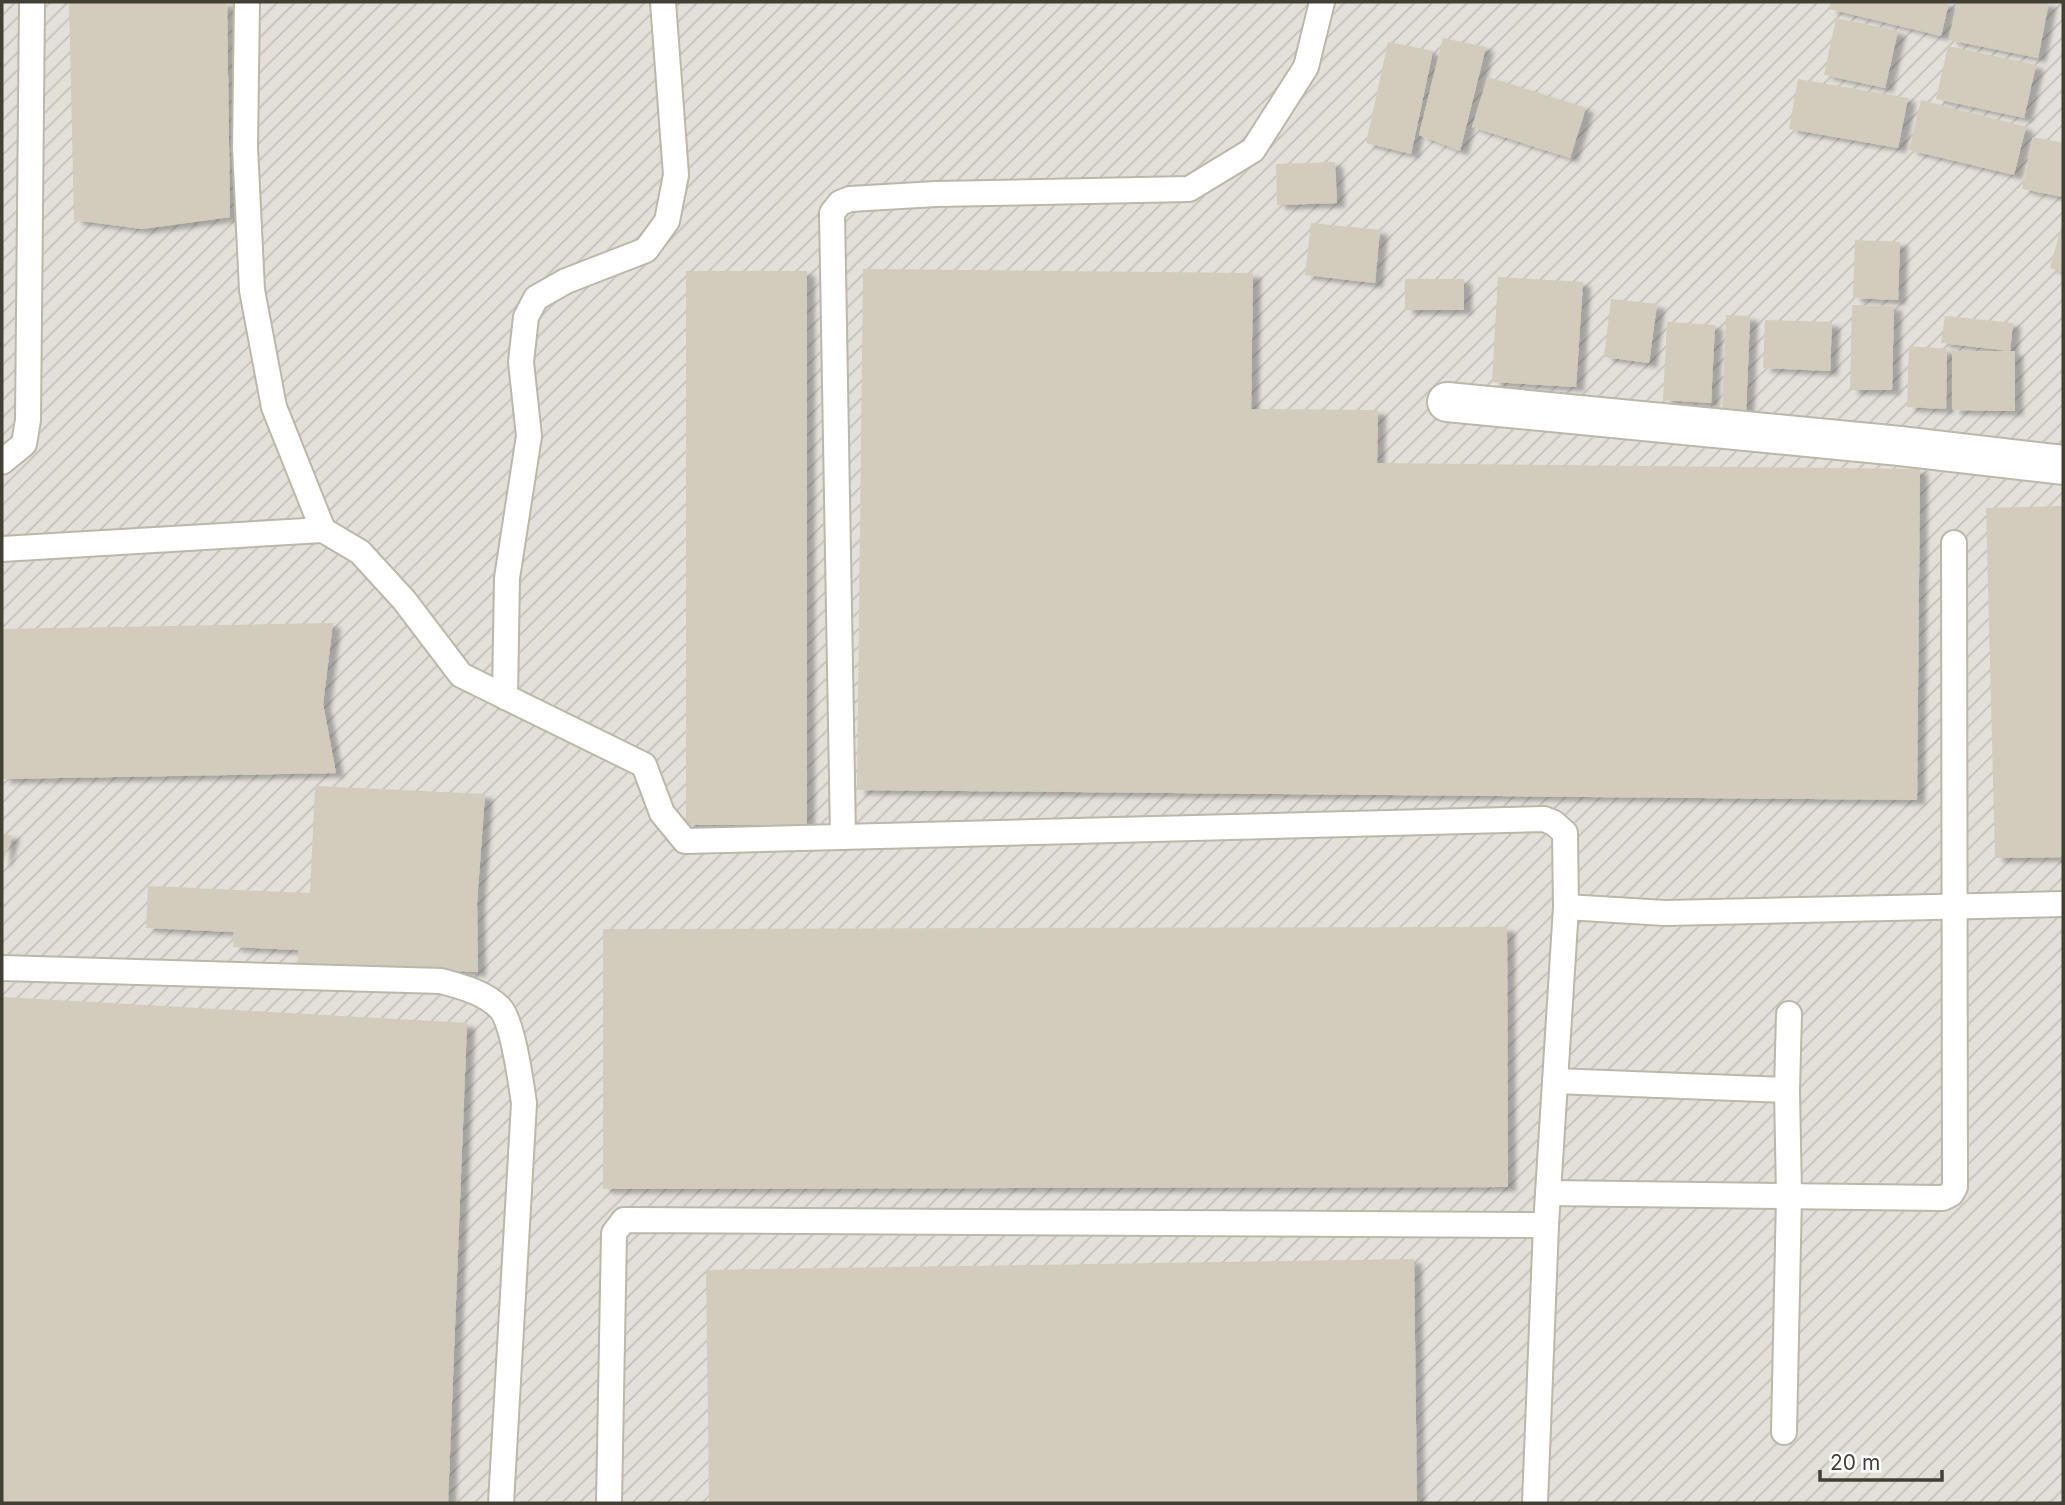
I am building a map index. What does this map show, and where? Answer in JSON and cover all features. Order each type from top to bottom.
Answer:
[{"type":"street","points":[[1447,402],[1900,446],[2063,465]]},
{"type":"lane","points":[[2,462],[24,444],[29,420],[32,2]]},
{"type":"lane","points":[[247,2],[245,147],[252,290],[274,407],[323,530]]},
{"type":"lane","points":[[505,697],[507,578],[529,436],[521,362],[526,317],[536,298],[566,281],[646,250],[667,221],[676,175],[663,2]]},
{"type":"lane","points":[[843,837],[832,213],[840,203],[850,199],[936,194],[1189,188],[1253,150],[1306,67],[1322,2]]},
{"type":"lane","points":[[2,549],[323,530],[360,552],[404,600],[461,675],[644,765],[662,813],[685,841],[1544,819],[1554,823],[1565,833],[1566,907],[1546,1225],[1535,1503]]},
{"type":"lane","points":[[1548,1194],[1944,1198],[1951,1194],[1955,1187],[1954,543]]},
{"type":"lane","points":[[1566,907],[1665,914],[2063,904]]},
{"type":"lane","points":[[2,968],[440,981],[474,991],[502,1010],[517,1055],[524,1103],[501,1503]]},
{"type":"lane","points":[[1784,1432],[1789,1196],[1789,1014]]},
{"type":"lane","points":[[1555,1081],[1787,1090]]},
{"type":"lane","points":[[609,1503],[614,1233],[624,1220],[1546,1225]]},
{"type":"shaded area","points":[[2,2],[2063,2],[2063,1503],[2,1503]]},
{"type":"building","points":[[69,2],[227,2],[230,217],[142,229],[74,220]]},
{"type":"building","points":[[1831,2],[1949,2],[1941,36],[1829,9]]},
{"type":"building","points":[[1957,2],[2049,2],[2038,58],[1949,40]]},
{"type":"building","points":[[1836,18],[1898,31],[1885,88],[1824,75]]},
{"type":"building","points":[[1443,38],[1486,47],[1460,151],[1419,135]]},
{"type":"building","points":[[1388,42],[1433,51],[1411,154],[1366,143]]},
{"type":"building","points":[[1948,46],[2036,65],[2024,118],[1936,99]]},
{"type":"building","points":[[1488,77],[1586,108],[1570,158],[1472,127]]},
{"type":"building","points":[[1798,79],[1908,98],[1898,148],[1789,129]]},
{"type":"building","points":[[1921,100],[2026,127],[2014,175],[1909,150]]},
{"type":"building","points":[[2033,137],[2063,143],[2063,197],[2022,189]]},
{"type":"building","points":[[1335,162],[1337,203],[1277,205],[1276,164]]},
{"type":"building","points":[[1311,223],[1380,230],[1375,283],[1305,275]]},
{"type":"building","points":[[2063,228],[2063,272],[2050,268]]},
{"type":"building","points":[[1855,240],[1900,242],[1898,300],[1853,298]]},
{"type":"building","points":[[863,269],[1253,273],[1251,409],[1378,410],[1377,463],[1920,469],[1917,800],[857,790]]},
{"type":"building","points":[[686,271],[807,271],[807,825],[686,825]]},
{"type":"building","points":[[1498,277],[1583,282],[1576,387],[1492,382]]},
{"type":"building","points":[[1405,279],[1464,279],[1464,310],[1405,310]]},
{"type":"building","points":[[1611,299],[1657,304],[1649,363],[1604,357]]},
{"type":"building","points":[[1852,305],[1894,306],[1892,390],[1850,390]]},
{"type":"building","points":[[1726,315],[1750,316],[1746,415],[1722,414]]},
{"type":"building","points":[[1945,316],[2013,323],[2010,351],[1941,343]]},
{"type":"building","points":[[1765,320],[1832,322],[1830,371],[1763,368]]},
{"type":"building","points":[[1667,322],[1715,325],[1711,403],[1663,400]]},
{"type":"building","points":[[1909,346],[1947,349],[1946,409],[1907,407]]},
{"type":"building","points":[[1952,351],[2015,351],[2015,411],[1952,410]]},
{"type":"building","points":[[2063,506],[2063,857],[1995,858],[1986,508]]},
{"type":"building","points":[[333,623],[323,704],[336,773],[2,779],[2,629]]},
{"type":"building","points":[[315,786],[485,794],[477,903],[478,972],[298,964],[298,950],[233,947],[234,932],[146,928],[148,886],[310,893]]},
{"type":"building","points":[[2,834],[12,835],[2,866]]},
{"type":"building","points":[[1507,927],[1508,1187],[603,1189],[603,929]]},
{"type":"building","points":[[2,997],[467,1023],[448,1503],[2,1503]]},
{"type":"building","points":[[1414,1259],[1417,1503],[709,1503],[706,1270]]}]
